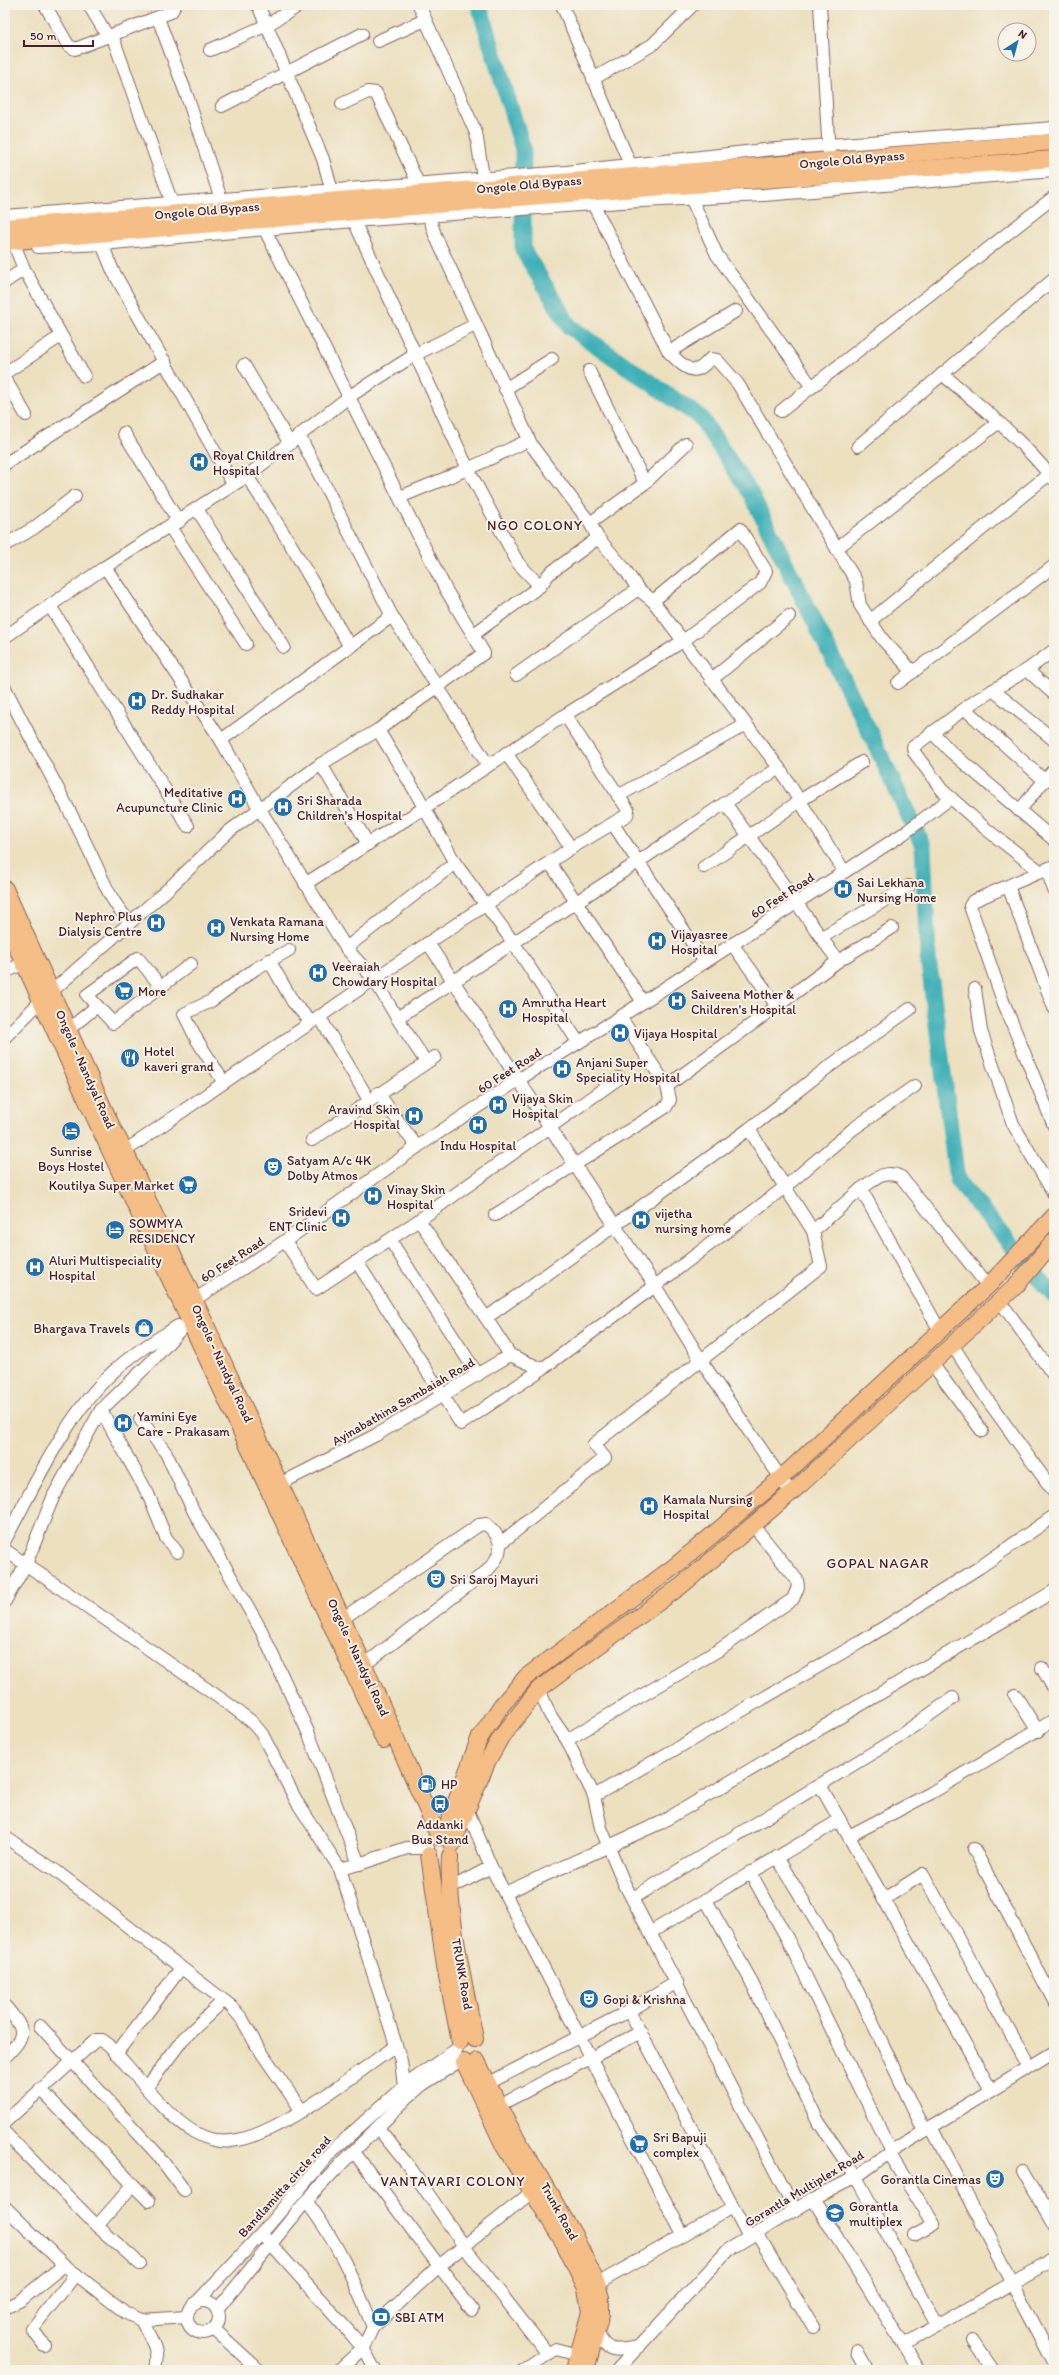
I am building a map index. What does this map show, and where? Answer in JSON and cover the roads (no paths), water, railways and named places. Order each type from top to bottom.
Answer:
[{"type":"main road","name":"Ongole Old Bypass","points":[[543,190],[829,153],[1054,142]]},
{"type":"main road","name":"Ongole Old Bypass","points":[[5,227],[493,190],[543,190],[1054,159]]},
{"type":"main road","name":"Ongole Old Bypass","points":[[9,247],[175,214]]},
{"type":"main road","name":"Ongole - Nandyal Road","points":[[5,889],[46,996],[77,1065],[275,1487],[439,1846]]},
{"type":"main road","name":"Ongole - Nandyal Road","points":[[5,921],[24,963],[68,1030],[77,1065],[125,1150],[192,1309]]},
{"type":"main road","points":[[466,2052],[446,1966],[439,1846],[480,1739],[501,1706],[526,1677],[675,1566],[782,1477],[988,1286],[1052,1219]]},
{"type":"main road","points":[[439,1846],[467,1809],[488,1760],[501,1737],[539,1689],[681,1586],[791,1493],[953,1346],[1000,1301],[1026,1276],[1054,1241]]},
{"type":"main road","name":"Ongole - Nandyal Road","points":[[275,1487],[364,1665],[439,1846]]},
{"type":"main road","name":"TRUNK Road","points":[[439,1846],[451,1888],[452,1909],[460,1965],[466,2052]]},
{"type":"main road","name":"Trunk Road","points":[[466,2052],[482,2087],[504,2146],[564,2243],[587,2294],[590,2312],[574,2370]]},
{"type":"main road","name":"Trunk Road","points":[[482,2087],[506,2120],[574,2235],[597,2284],[601,2306],[597,2332],[586,2370]]},
{"type":"street","points":[[45,5],[71,48],[80,48],[158,18],[171,12],[175,5]]},
{"type":"street","points":[[89,5],[110,36],[175,214]]},
{"type":"street","points":[[258,5],[323,159],[332,191]]},
{"type":"street","points":[[210,50],[267,25],[300,5]]},
{"type":"street","points":[[419,5],[476,133],[493,190]]},
{"type":"street","points":[[562,5],[630,164]]},
{"type":"street","points":[[593,79],[652,45],[693,5]]},
{"type":"street","points":[[820,5],[829,153]]},
{"type":"street","points":[[158,18],[221,199]]},
{"type":"street","points":[[378,41],[425,20]]},
{"type":"street","points":[[222,106],[362,34]]},
{"type":"street","points":[[342,104],[368,92],[376,93],[418,183]]},
{"type":"street","points":[[543,190],[630,164],[829,153],[1054,128]]},
{"type":"street","points":[[5,216],[175,214],[221,199],[418,183],[493,190],[543,190],[593,204],[764,194],[1054,171]]},
{"type":"street","points":[[9,247],[102,244],[354,221],[429,216],[493,190]]},
{"type":"street","points":[[782,411],[1054,197]]},
{"type":"street","points":[[691,198],[717,255],[812,387]]},
{"type":"street","points":[[593,204],[669,352],[682,364],[693,370],[700,369],[710,360],[720,363],[738,384],[856,581],[860,605],[883,640],[913,672]]},
{"type":"street","points":[[429,216],[435,234],[475,325],[529,440],[590,523],[598,538],[624,568],[638,589],[653,601],[711,680],[779,768],[801,800],[844,871]]},
{"type":"street","points":[[354,221],[468,469],[518,563],[540,586]]},
{"type":"street","points":[[5,1037],[46,996],[130,922],[228,832],[321,764],[378,730],[484,653],[474,634],[446,590],[350,396],[300,301],[265,230]]},
{"type":"street","points":[[102,244],[113,271],[233,484]]},
{"type":"street","points":[[9,247],[24,269],[84,376]]},
{"type":"street","points":[[5,282],[24,269]]},
{"type":"street","points":[[858,446],[1054,279]]},
{"type":"street","points":[[669,352],[736,311]]},
{"type":"street","points":[[5,636],[105,567],[247,476],[350,396],[416,354],[475,325]]},
{"type":"street","points":[[5,373],[61,336]]},
{"type":"street","points":[[505,389],[552,359]]},
{"type":"street","points":[[5,464],[165,361]]},
{"type":"street","points":[[244,365],[295,440],[392,616],[488,765]]},
{"type":"street","points":[[588,371],[645,483]]},
{"type":"street","points":[[870,621],[1052,474],[999,422],[942,374]]},
{"type":"street","points":[[5,379],[26,415]]},
{"type":"street","points":[[837,548],[999,422]]},
{"type":"street","points":[[124,433],[174,524],[246,644]]},
{"type":"street","points":[[400,497],[468,469],[529,440]]},
{"type":"street","points":[[590,523],[645,483],[686,444]]},
{"type":"street","points":[[247,476],[291,545],[350,647]]},
{"type":"street","points":[[5,545],[34,528],[75,496]]},
{"type":"street","points":[[197,509],[284,647]]},
{"type":"street","points":[[305,884],[565,715],[683,641],[760,582],[766,571],[740,529],[653,601]]},
{"type":"street","points":[[474,634],[540,586],[549,574],[598,538]]},
{"type":"street","points":[[898,683],[1054,566]]},
{"type":"street","points":[[105,567],[221,740],[259,808],[346,948],[374,979],[397,1018],[431,1059],[373,1097],[312,1140]]},
{"type":"street","points":[[516,676],[638,589]]},
{"type":"street","points":[[50,606],[188,826]]},
{"type":"street","points":[[221,740],[392,616]]},
{"type":"street","points":[[711,680],[789,616]]},
{"type":"street","points":[[1054,650],[1027,670],[993,690],[916,742],[913,750],[942,790],[1047,870],[1054,890]]},
{"type":"street","points":[[1027,670],[1054,694]]},
{"type":"street","points":[[5,688],[89,849],[109,896],[117,909],[130,922]]},
{"type":"street","points":[[993,690],[1054,740]]},
{"type":"street","points":[[965,709],[1045,781]]},
{"type":"street","points":[[125,1150],[223,1081],[486,904],[571,848],[627,815],[628,810],[565,715]]},
{"type":"street","points":[[618,796],[745,724]]},
{"type":"street","points":[[378,730],[455,863],[513,942],[578,1042]]},
{"type":"street","points":[[932,732],[950,751],[1019,810],[1053,835]]},
{"type":"street","points":[[506,753],[571,848]]},
{"type":"street","points":[[704,867],[750,837],[801,800],[862,762]]},
{"type":"street","points":[[321,764],[368,844]]},
{"type":"street","points":[[397,1018],[453,980],[577,902],[779,768]]},
{"type":"street","points":[[1019,810],[1054,769]]},
{"type":"street","name":"60 Feet Road","points":[[192,1309],[416,1148],[518,1080],[578,1042],[620,1018],[902,834],[932,814],[951,798]]},
{"type":"street","points":[[725,803],[838,961]]},
{"type":"street","points":[[613,824],[706,962]]},
{"type":"street","points":[[346,948],[455,863]]},
{"type":"street","points":[[550,863],[643,1002]]},
{"type":"street","points":[[1047,870],[973,901],[970,906],[1003,1001],[1054,1126]]},
{"type":"street","points":[[822,937],[909,886]]},
{"type":"street","points":[[1008,886],[1054,1008]]},
{"type":"street","points":[[667,1086],[838,961],[892,928]]},
{"type":"street","points":[[428,943],[655,1286],[702,1362],[782,1477],[791,1493]]},
{"type":"street","points":[[732,944],[777,1006]]},
{"type":"street","points":[[223,1081],[197,1040],[184,1014],[226,991],[269,960],[289,950]]},
{"type":"street","points":[[162,988],[138,958],[87,995],[113,1023],[162,988],[191,964]]},
{"type":"street","points":[[269,960],[293,1002],[315,1019],[373,1097],[416,1148]]},
{"type":"street","points":[[5,972],[24,963]]},
{"type":"street","points":[[974,989],[981,1031],[1013,1124],[1054,1194]]},
{"type":"street","points":[[68,1030],[97,1006]]},
{"type":"street","points":[[486,1318],[614,1224],[750,1129],[827,1068],[910,1009]]},
{"type":"street","points":[[495,1215],[576,1166],[666,1107],[670,1100],[667,1086],[620,1018]]},
{"type":"street","points":[[285,1241],[316,1289],[419,1220],[619,1078]]},
{"type":"street","points":[[357,1262],[442,1397],[461,1424],[542,1369],[655,1286],[785,1187],[853,1129],[915,1086]]},
{"type":"street","points":[[501,1543],[605,1458],[594,1444],[702,1362],[821,1266],[813,1231],[750,1129]]},
{"type":"street","points":[[813,1231],[861,1189],[887,1172],[901,1177],[988,1286]]},
{"type":"street","points":[[861,1189],[940,1331]]},
{"type":"street","points":[[419,1220],[510,1354],[542,1369]]},
{"type":"street","points":[[390,1240],[478,1375]]},
{"type":"street","points":[[1000,1301],[1054,1376]]},
{"type":"street","points":[[5,1601],[26,1564],[54,1495],[101,1410],[149,1364],[192,1309]]},
{"type":"street","points":[[5,1540],[64,1432],[96,1392],[113,1372],[192,1309]]},
{"type":"street","points":[[953,1346],[989,1402],[1054,1492]]},
{"type":"street","name":"Ayinabathina Sambaiah Road","points":[[275,1487],[442,1397],[510,1354]]},
{"type":"street","points":[[932,1365],[982,1431]]},
{"type":"street","points":[[101,1410],[148,1494],[166,1538],[177,1552]]},
{"type":"street","points":[[140,1419],[166,1453],[194,1512],[261,1630],[308,1732],[359,1864]]},
{"type":"street","points":[[594,1796],[859,1643],[980,1567],[1054,1516]]},
{"type":"street","points":[[342,1619],[479,1525],[486,1524],[501,1543],[500,1554],[487,1571],[364,1665]]},
{"type":"street","points":[[567,1740],[722,1648],[793,1599],[798,1587],[797,1580],[753,1524]]},
{"type":"street","points":[[5,1550],[251,1721],[262,1734],[297,1802],[340,1869],[401,2061],[407,2091]]},
{"type":"street","points":[[505,1893],[660,1823],[1053,1594]]},
{"type":"street","points":[[1042,1668],[1054,1689]]},
{"type":"street","points":[[539,1689],[550,1715],[567,1740],[594,1796],[601,1828],[633,1898],[795,2210]]},
{"type":"street","points":[[1015,1695],[1038,1731]]},
{"type":"street","points":[[633,1898],[897,1738],[952,1698]]},
{"type":"street","points":[[849,1836],[931,1793],[1038,1731],[1054,1720]]},
{"type":"street","points":[[820,1785],[991,2090]]},
{"type":"street","points":[[467,1809],[491,1867],[580,2035],[682,2234]]},
{"type":"street","points":[[651,1932],[840,1820]]},
{"type":"street","points":[[5,1837],[56,1871],[223,2001],[242,2019],[257,2046],[302,2110]]},
{"type":"street","points":[[340,1869],[407,1848],[439,1846]]},
{"type":"street","points":[[974,1849],[1054,2001]]},
{"type":"street","points":[[777,1857],[857,1990],[928,2129],[1013,2283],[1054,2362]]},
{"type":"street","points":[[451,1888],[491,1867]]},
{"type":"street","points":[[750,1872],[787,1938],[890,2152],[934,2224],[914,2234]]},
{"type":"street","points":[[884,1899],[923,1874],[1029,2067]]},
{"type":"street","points":[[706,1900],[749,1977],[818,2121],[856,2177],[937,2325]]},
{"type":"street","points":[[116,2054],[181,1968]]},
{"type":"street","points":[[482,2087],[580,2035],[630,2011],[677,1982]]},
{"type":"street","points":[[147,2087],[183,2039],[223,2001]]},
{"type":"street","points":[[5,2006],[17,2021],[21,2034],[19,2043],[5,2057]]},
{"type":"street","points":[[630,2011],[733,2207],[813,2327]]},
{"type":"street","points":[[40,2026],[157,2154],[184,2190]]},
{"type":"street","points":[[503,2103],[640,2032]]},
{"type":"street","points":[[5,2122],[93,2041],[104,2042],[175,2119],[193,2132],[213,2140],[230,2142],[245,2139],[291,2118],[396,2046]]},
{"type":"street","points":[[217,2310],[306,2201],[378,2128],[407,2091],[466,2052]]},
{"type":"street","name":"Gorantla Multiplex Road","points":[[617,2370],[728,2250],[813,2199],[856,2177],[890,2152],[1054,2052]]},
{"type":"street","points":[[40,2089],[149,2201]]},
{"type":"street","name":"Bandlamitta circle road","points":[[188,2317],[188,2312],[261,2234],[330,2153],[407,2091]]},
{"type":"street","points":[[378,2128],[411,2169],[464,2246],[548,2354]]},
{"type":"street","points":[[5,2134],[96,2226],[140,2264]]},
{"type":"street","points":[[354,2152],[472,2310]]},
{"type":"street","points":[[1024,2172],[1054,2224]]},
{"type":"street","points":[[96,2226],[133,2185]]},
{"type":"street","points":[[339,2370],[363,2348],[373,2327],[439,2266],[532,2192]]},
{"type":"street","points":[[813,2199],[920,2370]]},
{"type":"street","points":[[306,2201],[325,2226],[343,2256],[373,2327]]},
{"type":"street","points":[[5,2207],[64,2265],[126,2313],[141,2320],[188,2317],[190,2326],[197,2332],[206,2333],[214,2329],[219,2320],[217,2310],[210,2303],[200,2302],[195,2304]]},
{"type":"street","points":[[597,2284],[682,2234],[733,2207]]},
{"type":"street","points":[[261,2234],[271,2243],[363,2348],[375,2370]]},
{"type":"street","points":[[905,2344],[1054,2258]]},
{"type":"street","points":[[5,2308],[21,2300],[64,2265]]},
{"type":"street","points":[[44,2345],[32,2329],[76,2274]]},
{"type":"street","points":[[141,2320],[155,2347],[157,2356],[154,2370]]},
{"type":"street","points":[[214,2329],[259,2370]]},
{"type":"street","points":[[597,2332],[603,2344],[610,2349],[639,2347]]},
{"type":"street","points":[[973,2341],[994,2370]]},
{"type":"street","points":[[524,2370],[556,2349],[579,2354]]},
{"type":"street","points":[[857,2352],[867,2370]]},
{"type":"waterway","points":[[479,5],[523,149],[523,250],[570,327],[700,417],[750,492],[872,737],[923,846],[928,957],[957,1180],[1054,1296]]},
{"type":"place","name":"Royal Children Hospital","points":[[199,462]]},
{"type":"place","name":"Dr. Sudhakar Reddy Hospital","points":[[137,701]]},
{"type":"place","name":"Meditative Acupuncture Clinic","points":[[237,799]]},
{"type":"place","name":"Sri Sharada Children's Hospital","points":[[283,807]]},
{"type":"place","name":"Sai Lekhana Nursing Home","points":[[843,889]]},
{"type":"place","name":"Nephro Plus Dialysis Centre","points":[[156,923]]},
{"type":"place","name":"Venkata Ramana Nursing Home","points":[[216,928]]},
{"type":"place","name":"Vijayasree Hospital","points":[[657,941]]},
{"type":"place","name":"Veeraiah Chowdary Hospital","points":[[318,973]]},
{"type":"place","name":"More","points":[[124,991]]},
{"type":"place","name":"Saiveena Mother & Children's Hospital","points":[[677,1001]]},
{"type":"place","name":"Amrutha Heart Hospital","points":[[508,1009]]},
{"type":"place","name":"Vijaya Hospital","points":[[620,1033]]},
{"type":"place","name":"Hotel kaveri grand","points":[[130,1058]]},
{"type":"place","name":"Anjani Super Speciality Hospital","points":[[562,1069]]},
{"type":"place","name":"Vijaya Skin Hospital","points":[[498,1105]]},
{"type":"place","name":"Aravind Skin Hospital","points":[[414,1116]]},
{"type":"place","name":"Indu Hospital","points":[[478,1125]]},
{"type":"place","name":"Sunrise Boys Hostel","points":[[71,1131]]},
{"type":"place","name":"Satyam A/c 4K Dolby Atmos","points":[[273,1167]]},
{"type":"place","name":"Koutilya Super Market","points":[[188,1185]]},
{"type":"place","name":"Vinay Skin Hospital","points":[[373,1196]]},
{"type":"place","name":"Sridevi ENT Clinic","points":[[341,1218]]},
{"type":"place","name":"vijetha nursing home","points":[[641,1220]]},
{"type":"place","name":"SOWMYA RESIDENCY","points":[[115,1230]]},
{"type":"place","name":"Aluri Multispeciality Hospital","points":[[35,1267]]},
{"type":"place","name":"Bhargava Travels","points":[[144,1328]]},
{"type":"place","name":"Yamini Eye Care - Prakasam","points":[[123,1423]]},
{"type":"place","name":"Kamala Nursing Hospital","points":[[649,1506]]},
{"type":"place","name":"Sri Saroj Mayuri","points":[[436,1579]]},
{"type":"place","name":"HP","points":[[427,1784]]},
{"type":"place","name":"Addanki Bus Stand","points":[[440,1804]]},
{"type":"place","name":"Gopi & Krishna","points":[[589,1999]]},
{"type":"place","name":"Sri Bapuji complex","points":[[639,2144]]},
{"type":"place","name":"Gorantla Cinemas","points":[[995,2179]]},
{"type":"place","name":"Gorantla multiplex","points":[[835,2213]]},
{"type":"place","name":"SBI ATM","points":[[381,2317]]},
{"type":"district","name":"NGO COLONY","points":[[535,525]]},
{"type":"district","name":"GOPAL NAGAR","points":[[878,1563]]},
{"type":"district","name":"VANTAVARI COLONY","points":[[453,2181]]}]
